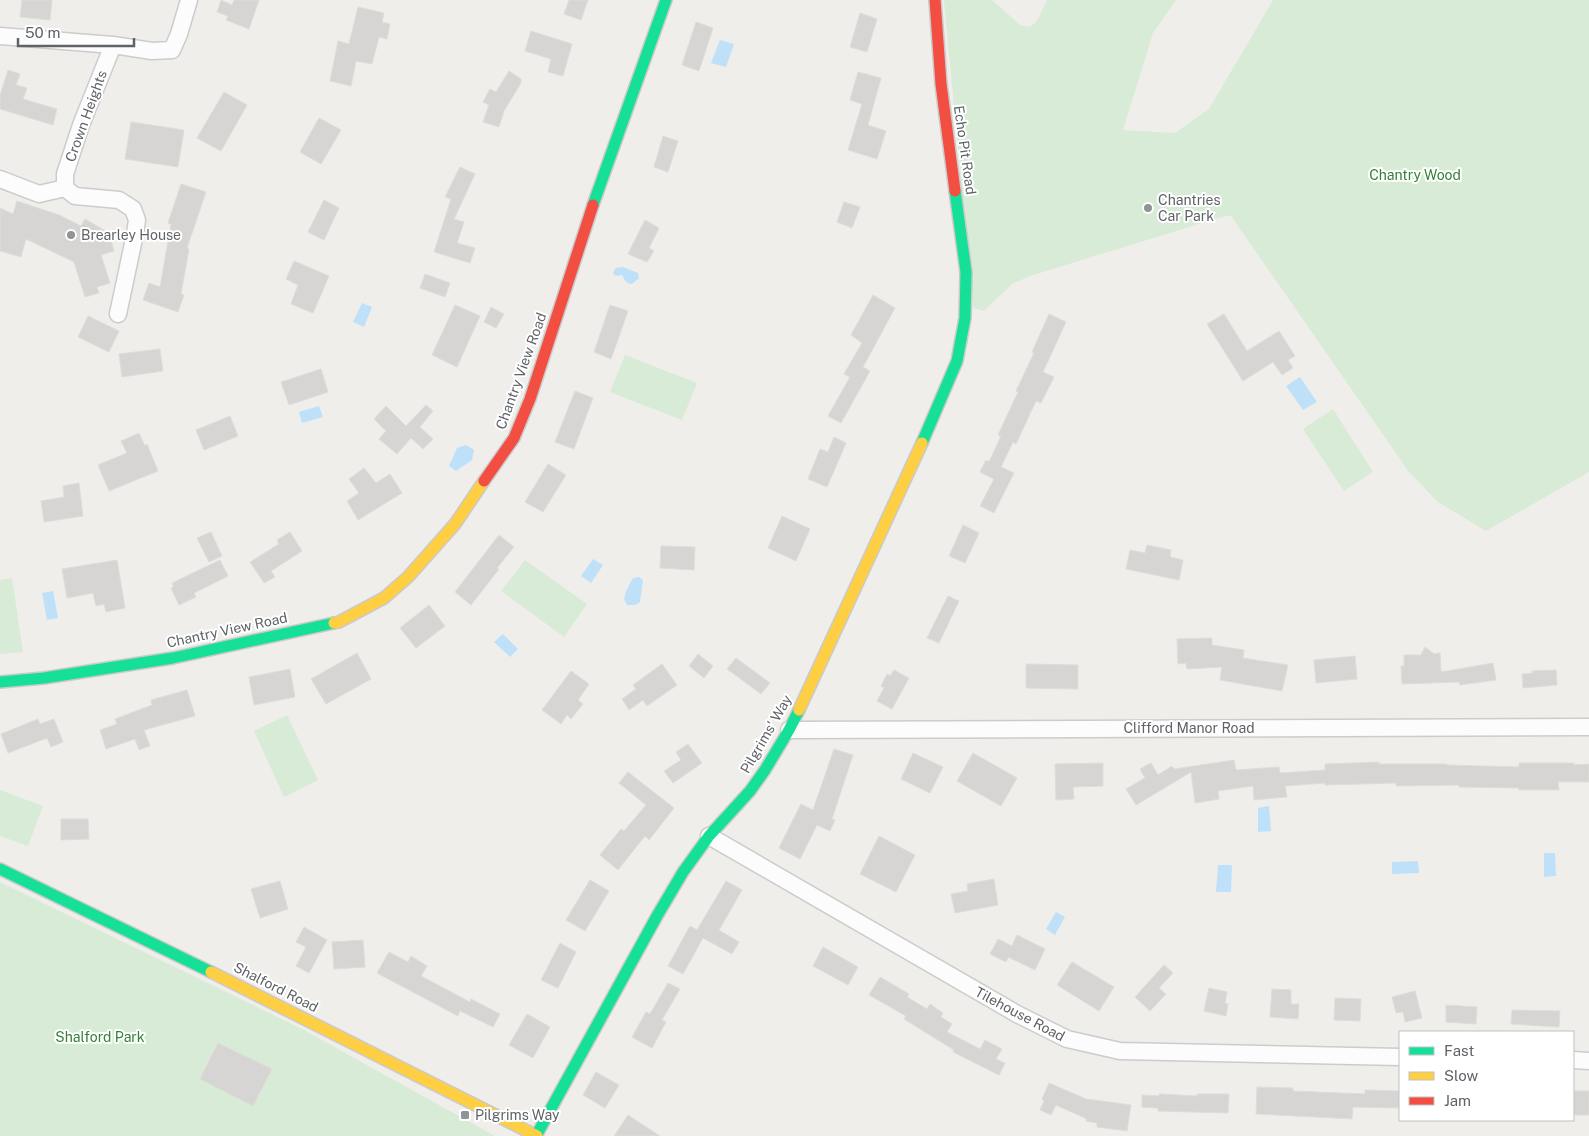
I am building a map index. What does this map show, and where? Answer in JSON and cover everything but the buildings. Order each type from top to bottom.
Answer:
[{"type":"street","points":[[0,36],[113,45],[152,52],[172,50],[189,0]]},
{"type":"street","name":"Chantry View Road","points":[[0,682],[44,678],[173,658],[338,622],[384,598],[408,577],[455,524],[514,438],[530,399],[599,187],[666,0]]},
{"type":"street","name":"Echo Pit Road","points":[[934,0],[942,94],[966,272],[965,318]]},
{"type":"street","name":"Crown Heights","points":[[65,188],[65,174],[81,126],[113,45]]},
{"type":"street","points":[[0,179],[39,194],[65,188],[75,196],[119,200],[133,208],[137,220],[136,234],[118,314]]},
{"type":"street","name":"Pilgrims' Way","points":[[536,1136],[683,872],[710,836],[750,791],[789,730],[931,422],[957,361],[965,318]]},
{"type":"street","name":"Clifford Manor Road","points":[[789,730],[1589,726]]},
{"type":"street","name":"Tilehouse Road","points":[[710,836],[1017,1014],[1067,1039],[1120,1052],[1399,1057]]},
{"type":"street","name":"Shalford Road","points":[[0,869],[186,959],[536,1136]]},
{"type":"street","points":[[1574,1060],[1589,1061]]},
{"type":"green space","name":"Chantry Wood","points":[[944,0],[992,0],[1020,25],[1030,27],[1037,21],[1047,0],[1176,0],[1153,33],[1123,130],[1175,133],[1209,109],[1273,0],[1589,0],[1589,472],[1486,531],[1438,502],[1409,472],[1231,216],[1225,216],[1030,276],[1012,284],[984,311],[973,308]]},
{"type":"green space","points":[[625,355],[697,383],[682,420],[610,392]]},
{"type":"green space","points":[[1333,409],[1373,472],[1344,491],[1303,429]]},
{"type":"green space","points":[[525,560],[587,604],[564,637],[501,591]]},
{"type":"green space","points":[[12,578],[23,652],[0,654],[0,580]]},
{"type":"green space","points":[[287,715],[318,780],[284,797],[254,731]]},
{"type":"green space","points":[[0,790],[43,806],[28,846],[0,836]]},
{"type":"green space","name":"Shalford Park","points":[[0,882],[302,1029],[495,1136],[0,1136]]},
{"type":"water","points":[[720,40],[734,44],[726,67],[711,63]]},
{"type":"water","points":[[623,267],[638,273],[639,278],[632,284],[627,282],[622,275],[614,275],[613,272],[616,268]]},
{"type":"water","points":[[362,303],[372,307],[364,327],[353,322]]},
{"type":"water","points":[[1300,377],[1317,402],[1303,410],[1286,386]]},
{"type":"water","points":[[319,406],[323,417],[302,423],[299,412]]},
{"type":"water","points":[[466,445],[474,450],[472,460],[456,471],[449,466],[457,448]]},
{"type":"water","points":[[593,559],[603,565],[591,583],[581,576]]},
{"type":"water","points":[[639,577],[643,580],[640,602],[635,605],[627,605],[624,599],[626,591],[633,578]]},
{"type":"water","points":[[53,591],[58,618],[47,620],[42,593]]},
{"type":"water","points":[[503,634],[518,649],[510,657],[494,642]]},
{"type":"water","points":[[1269,806],[1271,831],[1258,832],[1258,808]]},
{"type":"water","points":[[1544,853],[1555,853],[1556,876],[1544,877]]},
{"type":"water","points":[[1418,861],[1419,873],[1392,874],[1392,862]]},
{"type":"water","points":[[1218,865],[1232,865],[1231,892],[1216,892]]},
{"type":"water","points":[[1056,912],[1065,917],[1055,935],[1046,929]]},
{"type":"traffic: fast","points":[[593,205],[666,0]]},
{"type":"traffic: fast","points":[[922,443],[957,361],[965,318],[966,272],[955,191]]},
{"type":"traffic: fast","points":[[0,682],[44,678],[173,658],[334,623]]},
{"type":"traffic: fast","points":[[536,1136],[683,872],[709,836],[750,791],[765,770],[799,710]]},
{"type":"traffic: fast","points":[[0,869],[211,972]]},
{"type":"traffic: slow","points":[[799,710],[922,443]]},
{"type":"traffic: slow","points":[[334,623],[384,598],[408,577],[455,524],[484,481]]},
{"type":"traffic: slow","points":[[211,972],[537,1136]]},
{"type":"traffic: jam","points":[[935,0],[941,84],[955,191]]},
{"type":"traffic: jam","points":[[484,481],[514,438],[530,399],[593,205]]},
{"type":"place","name":"Chantries Car Park","points":[[1148,208]]},
{"type":"place","name":"Brearley House","points":[[71,235]]},
{"type":"place","name":"Pilgrims Way","points":[[465,1115]]}]
